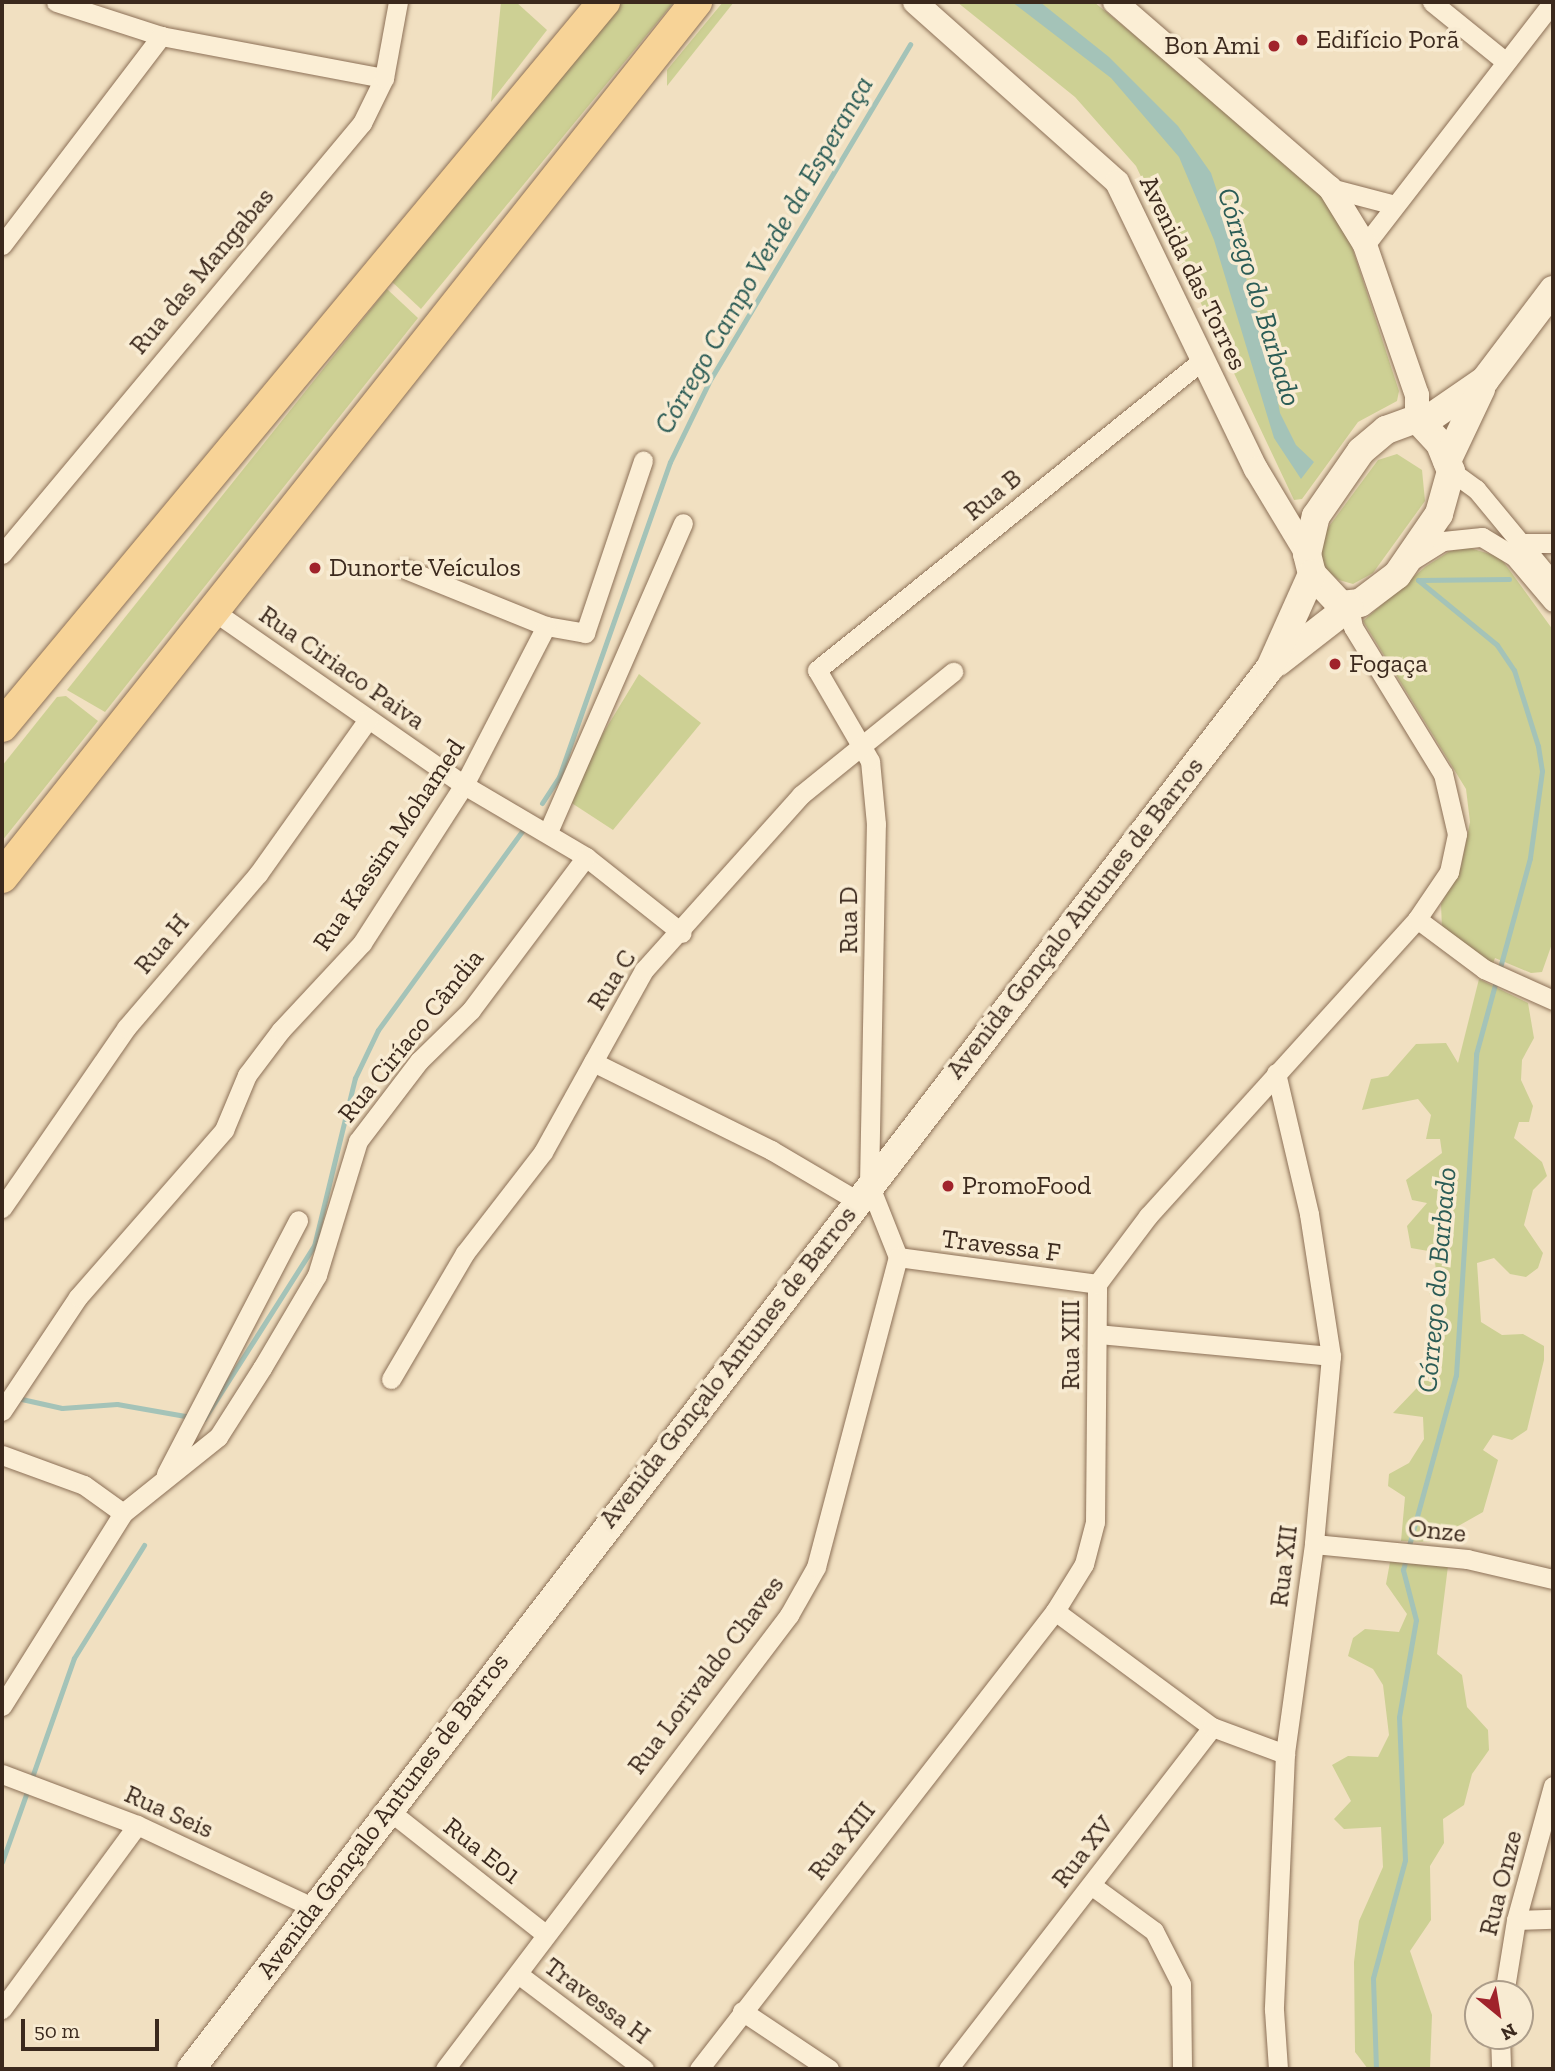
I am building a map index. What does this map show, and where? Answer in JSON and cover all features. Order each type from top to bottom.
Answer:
[{"type":"main road","points":[[2,726],[604,2]]},
{"type":"main road","points":[[2,877],[696,2]]},
{"type":"main road","name":"Avenida Gonçalo Antunes de Barros","points":[[191,2069],[312,1907],[862,1192],[1270,668],[1404,565],[1440,514],[1449,466],[1485,380],[1553,290]]},
{"type":"main road","name":"Avenida Gonçalo Antunes de Barros","points":[[1270,668],[1309,564],[1315,516],[1344,471],[1386,430],[1420,421],[1485,380]]},
{"type":"main road","points":[[1420,421],[1449,466]]},
{"type":"main road","points":[[1309,564],[1332,599],[1349,607]]},
{"type":"street","points":[[57,2],[161,36],[384,78]]},
{"type":"street","name":"Rua das Mangabas","points":[[2,554],[362,123],[384,78],[398,2]]},
{"type":"street","name":"Avenida das Torres","points":[[915,2],[1116,182],[1202,361],[1309,564]]},
{"type":"street","points":[[1115,2],[1330,188],[1365,245],[1417,395],[1420,421]]},
{"type":"street","points":[[1432,2],[1506,62]]},
{"type":"street","points":[[1365,245],[1553,2]]},
{"type":"street","points":[[2,245],[161,36]]},
{"type":"street","points":[[1330,188],[1395,205]]},
{"type":"street","name":"Rua B","points":[[817,670],[1202,361]]},
{"type":"street","points":[[405,569],[546,626],[579,635],[590,628],[643,461]]},
{"type":"street","points":[[1449,466],[1476,489],[1523,542],[1553,582]]},
{"type":"street","points":[[548,832],[683,523]]},
{"type":"street","points":[[1404,565],[1443,541],[1482,537],[1514,556],[1553,602]]},
{"type":"street","points":[[1523,542],[1553,543]]},
{"type":"street","name":"Rua XIII","points":[[699,2069],[1055,1611],[1084,1564],[1096,1522],[1097,1284],[1119,1250],[1417,919],[1449,872],[1457,834],[1453,805],[1421,737],[1353,627],[1349,607]]},
{"type":"street","name":"Rua Ciriaco Paiva","points":[[215,611],[464,785],[548,832],[586,857],[682,933]]},
{"type":"street","name":"Rua Kassim Mohamed","points":[[3,1410],[78,1297],[224,1130],[247,1075],[362,943],[464,785],[546,626]]},
{"type":"street","name":"Rua D","points":[[817,670],[860,750],[870,761],[876,824],[862,1192]]},
{"type":"street","name":"Rua C","points":[[391,1379],[465,1253],[543,1152],[644,970],[682,933],[801,796],[844,755],[860,750],[953,672]]},
{"type":"street","name":"Rua H","points":[[2,1208],[125,1028],[257,874],[369,719]]},
{"type":"street","name":"Rua Ciríaco Cândia","points":[[2,1706],[123,1513],[218,1437],[317,1275],[358,1141],[419,1061],[471,1010],[586,857]]},
{"type":"street","points":[[1417,919],[1484,969],[1553,1000]]},
{"type":"street","points":[[593,1062],[862,1192],[898,1257]]},
{"type":"street","name":"Rua XII","points":[[1276,1073],[1310,1214],[1331,1356],[1314,1545],[1285,1754],[1274,1996],[1279,2069]]},
{"type":"street","points":[[164,1478],[198,1404],[298,1220]]},
{"type":"street","name":"Travessa F","points":[[898,1257],[1097,1284]]},
{"type":"street","name":"Rua Lorivaldo Chaves","points":[[445,2069],[518,1974],[544,1933],[789,1615],[817,1567],[898,1257]]},
{"type":"street","points":[[1098,1334],[1331,1356]]},
{"type":"street","points":[[2,1455],[84,1485],[123,1513]]},
{"type":"street","name":"Onze","points":[[1314,1545],[1420,1555],[1553,1579]]},
{"type":"street","points":[[1055,1611],[1212,1727],[1285,1754]]},
{"type":"street","name":"Rua XV","points":[[948,2069],[1212,1727]]},
{"type":"street","name":"Rua Seis","points":[[10,1777],[137,1825],[312,1907]]},
{"type":"street","name":"Rua Onze","points":[[1506,1980],[1516,1920],[1553,1786]]},
{"type":"street","name":"Rua E01","points":[[387,1809],[544,1933]]},
{"type":"street","points":[[2,2009],[137,1825]]},
{"type":"street","points":[[1091,1885],[1154,1931],[1181,1984],[1182,2069]]},
{"type":"street","points":[[1516,1920],[1553,1919]]},
{"type":"street","name":"Travessa H","points":[[518,1974],[644,2069]]},
{"type":"street","points":[[742,2011],[829,2069]]},
{"type":"street","points":[[1500,2050],[1501,2069]]},
{"type":"green space","points":[[501,2],[516,2],[547,30],[491,102]]},
{"type":"green space","points":[[622,2],[674,2],[421,309],[390,280]]},
{"type":"green space","points":[[723,2],[734,2],[667,86],[667,70]]},
{"type":"green space","points":[[957,2],[1094,2],[1311,180],[1349,238],[1399,391],[1397,401],[1358,422],[1302,499],[1294,500],[1136,166],[1075,97]]},
{"type":"green space","points":[[387,289],[418,318],[105,712],[67,690]]},
{"type":"green space","points":[[1397,454],[1422,470],[1425,501],[1373,573],[1353,584],[1339,580],[1326,571],[1320,554],[1327,529],[1378,460]]},
{"type":"green space","points":[[1470,548],[1500,557],[1553,630],[1553,941],[1542,972],[1531,973],[1495,958],[1492,966],[1442,929],[1441,904],[1461,867],[1470,822],[1466,789],[1363,621],[1425,567],[1450,551]]},
{"type":"green space","points":[[639,674],[701,723],[613,830],[564,798]]},
{"type":"green space","points":[[66,696],[98,721],[2,841],[2,766],[57,697]]},
{"type":"green space","points":[[1479,979],[1528,1003],[1534,1038],[1522,1060],[1521,1080],[1533,1106],[1529,1122],[1519,1122],[1514,1138],[1542,1162],[1547,1176],[1533,1190],[1524,1225],[1543,1253],[1538,1268],[1526,1277],[1510,1274],[1494,1258],[1477,1263],[1481,1322],[1502,1335],[1523,1334],[1544,1346],[1544,1360],[1527,1430],[1512,1440],[1493,1435],[1483,1450],[1498,1460],[1483,1512],[1430,1542],[1401,1541],[1405,1497],[1388,1486],[1389,1474],[1409,1463],[1424,1439],[1423,1417],[1393,1413],[1435,1369],[1446,1298],[1429,1294],[1437,1281],[1434,1252],[1411,1248],[1407,1226],[1427,1203],[1412,1200],[1406,1180],[1442,1153],[1440,1139],[1426,1139],[1431,1115],[1418,1099],[1362,1110],[1371,1079],[1388,1076],[1416,1044],[1446,1043],[1458,1063]]},
{"type":"green space","points":[[1390,1562],[1448,1566],[1437,1654],[1462,1675],[1467,1707],[1488,1730],[1489,1750],[1472,1774],[1464,1805],[1443,1819],[1444,1843],[1430,1866],[1431,1920],[1410,1951],[1432,2015],[1430,2069],[1368,2069],[1355,2052],[1354,1962],[1359,1921],[1383,1867],[1381,1827],[1344,1829],[1334,1819],[1351,1801],[1332,1765],[1348,1756],[1378,1757],[1389,1735],[1383,1685],[1373,1669],[1348,1656],[1353,1638],[1365,1629],[1399,1632],[1407,1614],[1386,1584]]},
{"type":"water","points":[[1012,2],[1040,2],[1109,57],[1178,126],[1211,173],[1267,341],[1280,413],[1296,445],[1314,462],[1301,479],[1274,438],[1214,240],[1179,157],[1111,78]]},
{"type":"waterway","name":"Córrego Campo Verde da Esperança","points":[[542,803],[559,777],[670,462],[710,380],[910,44]]},
{"type":"waterway","points":[[1418,580],[1509,579]]},
{"type":"waterway","name":"Córrego do Barbado","points":[[1418,580],[1497,645],[1514,670],[1538,746],[1542,771],[1530,858],[1499,971]]},
{"type":"waterway","name":"Córrego Campo Verde da Esperança","points":[[204,1419],[314,1246],[355,1078],[378,1030],[523,830]]},
{"type":"waterway","name":"Córrego do Barbado","points":[[1408,1549],[1456,1375],[1476,1054],[1496,981]]},
{"type":"waterway","points":[[17,1398],[62,1408],[117,1404],[191,1417]]},
{"type":"waterway","name":"Córrego Campo Verde da Esperança","points":[[31,1780],[74,1658],[144,1545]]},
{"type":"waterway","name":"Córrego do Barbado","points":[[1376,2069],[1373,1978],[1405,1860],[1399,1717],[1416,1620],[1403,1570],[1406,1559]]},
{"type":"waterway","name":"Córrego Campo Verde da Esperança","points":[[2,1862],[28,1789]]},
{"type":"place","name":"Edifício Porã","points":[[1302,40]]},
{"type":"place","name":"Bon Ami","points":[[1274,46]]},
{"type":"place","name":"Dunorte Veículos","points":[[315,568]]},
{"type":"place","name":"Fogaça","points":[[1335,664]]},
{"type":"place","name":"PromoFood","points":[[948,1186]]}]
